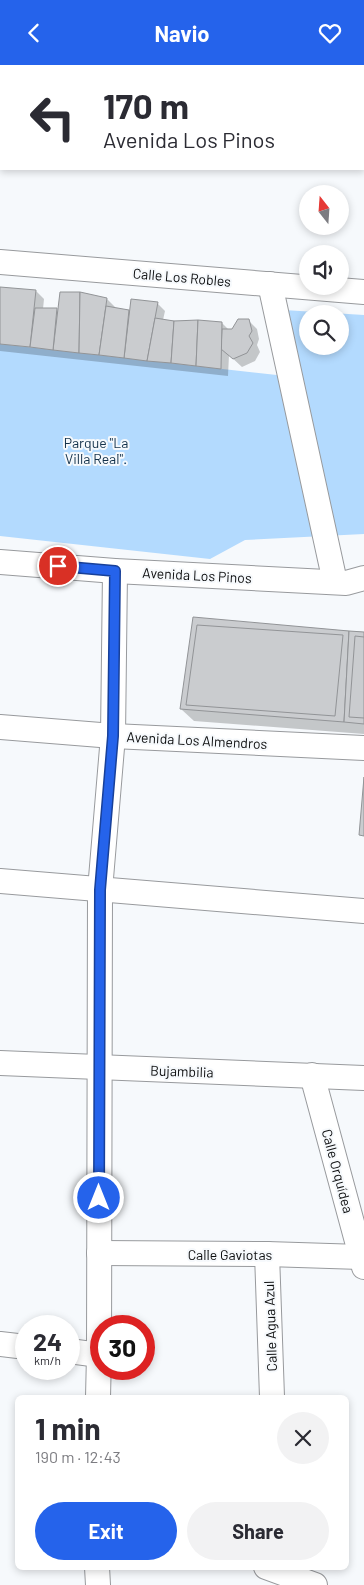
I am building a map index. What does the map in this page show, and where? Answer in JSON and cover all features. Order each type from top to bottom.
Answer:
[{"type":"street","name":"Calle Los Robles","points":[[0,262],[364,292]]},
{"type":"street","points":[[270,284],[352,582]]},
{"type":"street","name":"Avenida Los Pinos","points":[[0,562],[115,571],[352,582]]},
{"type":"street","points":[[100,1315],[100,890],[113,736],[115,571]]},
{"type":"street","name":"Avenida Los Almendros","points":[[0,727],[113,736],[364,749]]},
{"type":"street","points":[[0,881],[364,911]]},
{"type":"street","name":"Bujambilia","points":[[0,1063],[364,1078]]},
{"type":"street","name":"Calle Orquídea","points":[[312,1075],[362,1262]]},
{"type":"street","name":"Calle Gaviotas","points":[[99,1253],[267,1254],[362,1262]]},
{"type":"street","name":"Calle Agua Azul","points":[[267,1254],[272,1395]]},
{"type":"street","points":[[0,1343],[15,1345]]},
{"type":"street","points":[[98,1395],[99,1380]]},
{"type":"street","points":[[97,1570],[98,1585]]},
{"type":"street","points":[[277,1570],[315,1585]]},
{"type":"green space","name":"Parque \"La Villa Real\".","points":[[284,310],[299,311],[299,355],[349,355],[349,314],[364,315],[364,534],[245,540],[210,559],[0,536],[0,344],[295,377]]},
{"type":"building","points":[[0,287],[36,290],[30,347],[0,344]]},
{"type":"building","points":[[60,292],[80,292],[79,353],[53,350]]},
{"type":"building","points":[[80,292],[107,298],[99,355],[79,353]]},
{"type":"building","points":[[131,299],[158,302],[147,361],[124,358]]},
{"type":"building","points":[[106,306],[129,310],[124,358],[99,355]]},
{"type":"building","points":[[35,308],[57,308],[53,350],[30,347]]},
{"type":"building","points":[[155,318],[174,321],[171,363],[147,361]]},
{"type":"building","points":[[238,319],[249,319],[252,331],[249,336],[253,343],[247,353],[233,359],[221,349],[222,329],[232,329]]},
{"type":"building","points":[[198,320],[196,366],[171,363],[174,321]]},
{"type":"building","points":[[198,320],[222,322],[221,369],[196,366]]},
{"type":"building","points":[[193,617],[349,631],[344,722],[180,709]]},
{"type":"building","points":[[197,625],[343,635],[335,716],[186,705]]},
{"type":"building","points":[[349,631],[364,632],[364,724],[344,722]]},
{"type":"building","points":[[355,636],[364,637],[364,718],[349,717]]},
{"type":"building","points":[[364,777],[364,836],[359,835]]},
{"type":"route","points":[[58,566],[115,571],[113,736],[100,890],[99,1198]]}]
